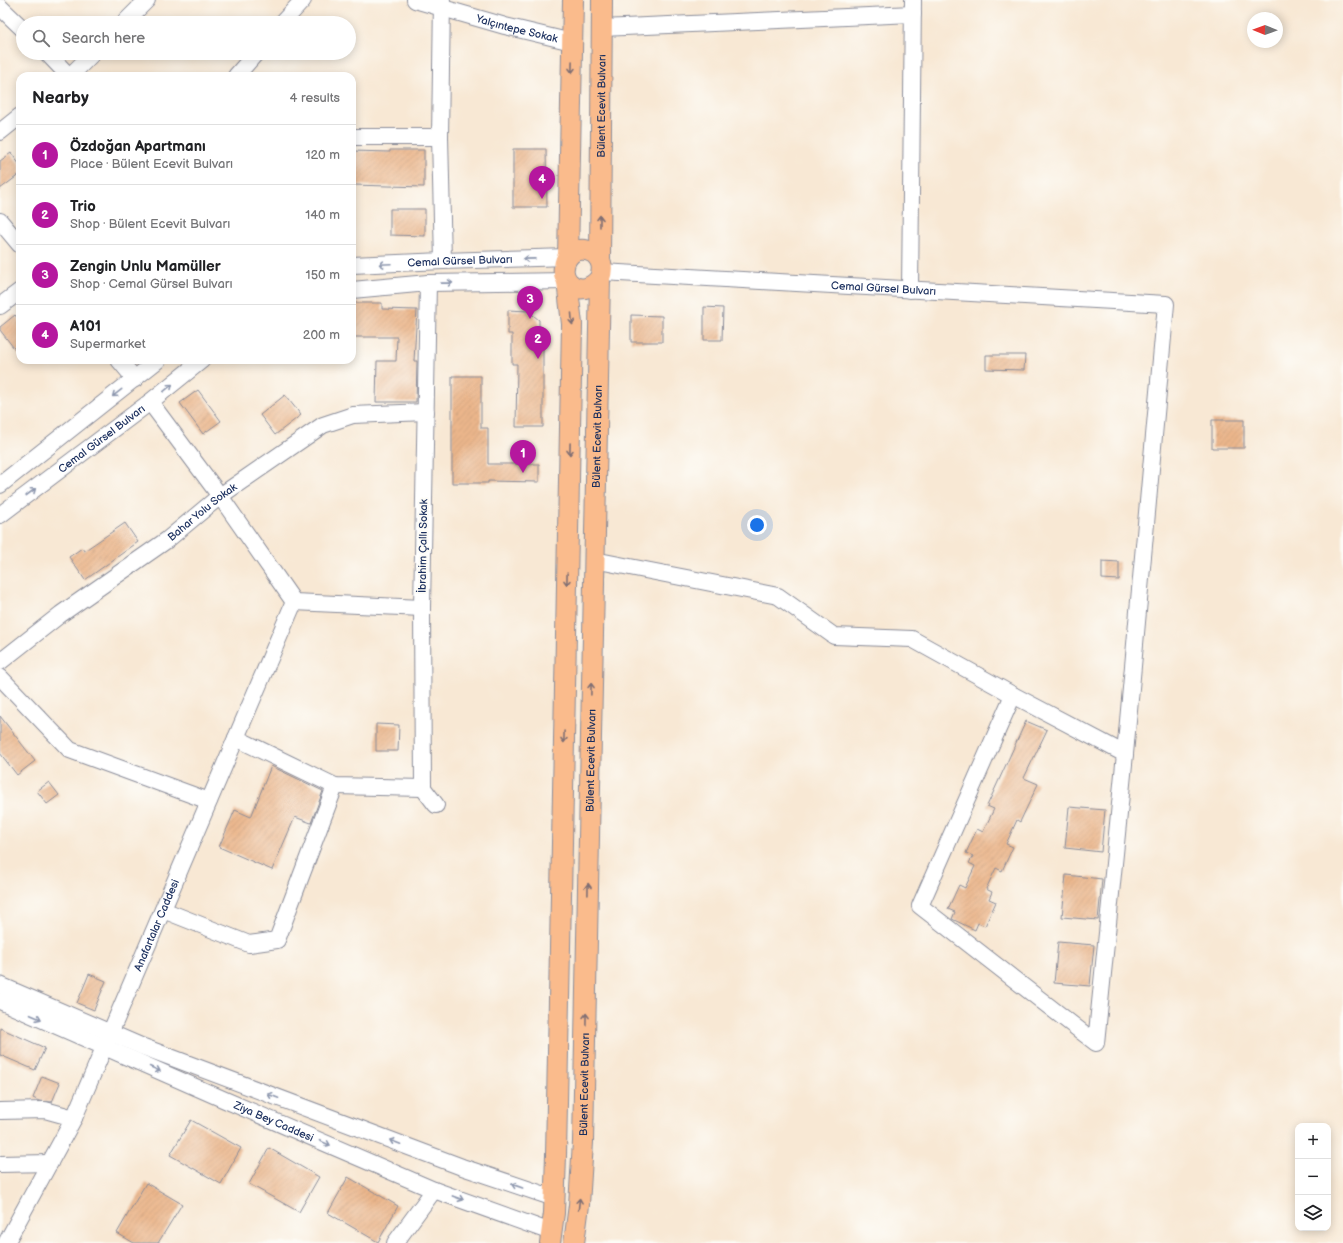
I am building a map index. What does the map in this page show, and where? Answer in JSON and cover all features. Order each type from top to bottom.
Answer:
[{"type":"main road","points":[[568,257],[573,0]]},
{"type":"main road","name":"Bülent Ecevit Bulvarı","points":[[574,1243],[579,1205],[584,1142],[594,560],[601,270],[602,0]]},
{"type":"main road","points":[[551,1238],[556,1155],[572,324],[567,281],[564,269],[568,257],[578,250],[591,251],[596,255],[601,270],[596,283],[591,287],[578,288],[567,281]]},
{"type":"street","points":[[131,16],[147,0]]},
{"type":"street","points":[[288,16],[303,0]]},
{"type":"street","name":"Yalçıntepe Sokak","points":[[415,0],[442,4],[505,26],[572,42]]},
{"type":"street","points":[[442,4],[440,137],[443,260]]},
{"type":"street","points":[[0,7],[16,22]]},
{"type":"street","points":[[602,28],[913,7],[910,290]]},
{"type":"street","points":[[53,60],[66,72]]},
{"type":"street","points":[[74,72],[86,60]]},
{"type":"street","points":[[239,72],[250,60]]},
{"type":"street","points":[[0,132],[16,119]]},
{"type":"street","points":[[356,137],[440,137]]},
{"type":"street","points":[[0,221],[16,240]]},
{"type":"street","name":"Cemal Gürsel Bulvarı","points":[[356,265],[443,260],[568,257]]},
{"type":"street","name":"Cemal Gürsel Bulvarı","points":[[601,270],[910,290],[1166,304],[1124,754]]},
{"type":"street","name":"Cemal Gürsel Bulvarı","points":[[356,290],[428,284],[567,281]]},
{"type":"street","name":"İbrahim Çallı Sokak","points":[[423,788],[422,608],[428,284]]},
{"type":"street","points":[[0,306],[16,294]]},
{"type":"street","points":[[122,364],[135,379]]},
{"type":"street","points":[[0,484],[153,364]]},
{"type":"street","name":"Cemal Gürsel Bulvarı","points":[[0,515],[150,402],[197,364]]},
{"type":"street","points":[[150,402],[220,496],[294,602],[422,608]]},
{"type":"street","name":"Bahar Yolu Sokak","points":[[0,662],[61,614],[167,540],[220,496],[323,426],[353,415],[426,412]]},
{"type":"street","points":[[594,560],[778,596],[834,636],[912,640],[1124,754],[1096,1043],[920,906],[1013,695]]},
{"type":"street","name":"Anafartalar Caddesi","points":[[6,1243],[74,1118],[294,602]]},
{"type":"street","points":[[0,677],[70,750],[209,801]]},
{"type":"street","points":[[236,738],[335,786],[423,788],[436,805]]},
{"type":"street","points":[[163,910],[249,944],[277,940],[335,786]]},
{"type":"street","name":"Ziya Bey Caddesi","points":[[0,986],[211,1094],[434,1190],[551,1238]]},
{"type":"street","name":"Ziya Bey Caddesi","points":[[0,1001],[108,1040],[141,1046],[455,1164],[554,1198]]},
{"type":"street","points":[[0,1111],[45,1110],[74,1118]]},
{"type":"street","points":[[0,1164],[50,1163]]},
{"type":"street","points":[[394,1243],[434,1190]]},
{"type":"building","points":[[513,149],[546,149],[547,207],[513,207]]},
{"type":"building","points":[[390,150],[424,150],[424,187],[356,185],[356,151],[390,152]]},
{"type":"building","points":[[11,153],[16,160],[16,177],[0,189],[0,161]]},
{"type":"building","points":[[390,209],[425,209],[425,236],[390,235]]},
{"type":"building","points":[[356,303],[382,303],[382,309],[417,310],[414,361],[417,361],[416,402],[376,402],[377,361],[396,361],[397,337],[356,337]]},
{"type":"building","points":[[704,307],[723,308],[722,340],[704,340]]},
{"type":"building","points":[[508,310],[528,311],[539,320],[539,346],[543,346],[543,427],[516,427],[517,364],[512,364],[512,334],[508,334]]},
{"type":"building","points":[[15,315],[16,316],[16,351],[0,330],[0,327]]},
{"type":"building","points":[[631,315],[662,316],[662,342],[631,342]]},
{"type":"building","points":[[986,355],[1025,355],[1024,370],[986,369]]},
{"type":"building","points":[[452,376],[481,376],[481,428],[488,428],[488,464],[539,464],[539,482],[488,481],[488,483],[452,483]]},
{"type":"building","points":[[198,390],[221,421],[203,434],[180,403]]},
{"type":"building","points":[[285,395],[301,415],[275,435],[260,415]]},
{"type":"building","points":[[1212,420],[1244,420],[1244,448],[1212,448]]},
{"type":"building","points":[[125,523],[138,542],[85,580],[69,557],[82,548],[84,551]]},
{"type":"building","points":[[1102,561],[1119,562],[1119,580],[1102,579]]},
{"type":"building","points":[[0,716],[35,761],[17,775],[0,753]]},
{"type":"building","points":[[1026,721],[1047,730],[1024,778],[1038,784],[1020,822],[1017,820],[1006,844],[1013,847],[1002,871],[996,868],[986,889],[992,892],[989,899],[996,902],[985,926],[978,923],[975,930],[952,919],[955,912],[948,909],[959,885],[965,888],[975,866],[969,863],[973,856],[966,853],[977,829],[983,832],[994,809],[987,806]]},
{"type":"building","points":[[376,724],[399,725],[398,751],[376,751]]},
{"type":"building","points":[[271,766],[323,791],[311,823],[295,817],[272,870],[219,847],[235,810],[251,817]]},
{"type":"building","points":[[49,782],[59,795],[47,804],[37,791]]},
{"type":"building","points":[[1069,807],[1105,810],[1101,852],[1065,848]]},
{"type":"building","points":[[1066,875],[1102,879],[1098,920],[1062,917]]},
{"type":"building","points":[[1058,942],[1094,945],[1090,986],[1054,983]]},
{"type":"building","points":[[89,974],[106,981],[94,1010],[77,1003]]},
{"type":"building","points":[[0,1028],[45,1048],[35,1070],[0,1055]]},
{"type":"building","points":[[42,1076],[60,1083],[52,1102],[39,1101],[33,1098]]},
{"type":"building","points":[[191,1120],[241,1148],[221,1184],[170,1155]]},
{"type":"building","points":[[269,1148],[319,1177],[299,1212],[249,1184]]},
{"type":"building","points":[[348,1177],[398,1206],[378,1242],[328,1213]]},
{"type":"building","points":[[146,1183],[182,1204],[158,1243],[134,1243],[117,1233]]},
{"type":"place","name":"A101","points":[[542,199]]},
{"type":"place","name":"Zengin Unlu Mamüller","points":[[530,319]]},
{"type":"place","name":"Trio","points":[[538,359]]},
{"type":"place","name":"Özdoğan Apartmanı","points":[[523,473]]}]
